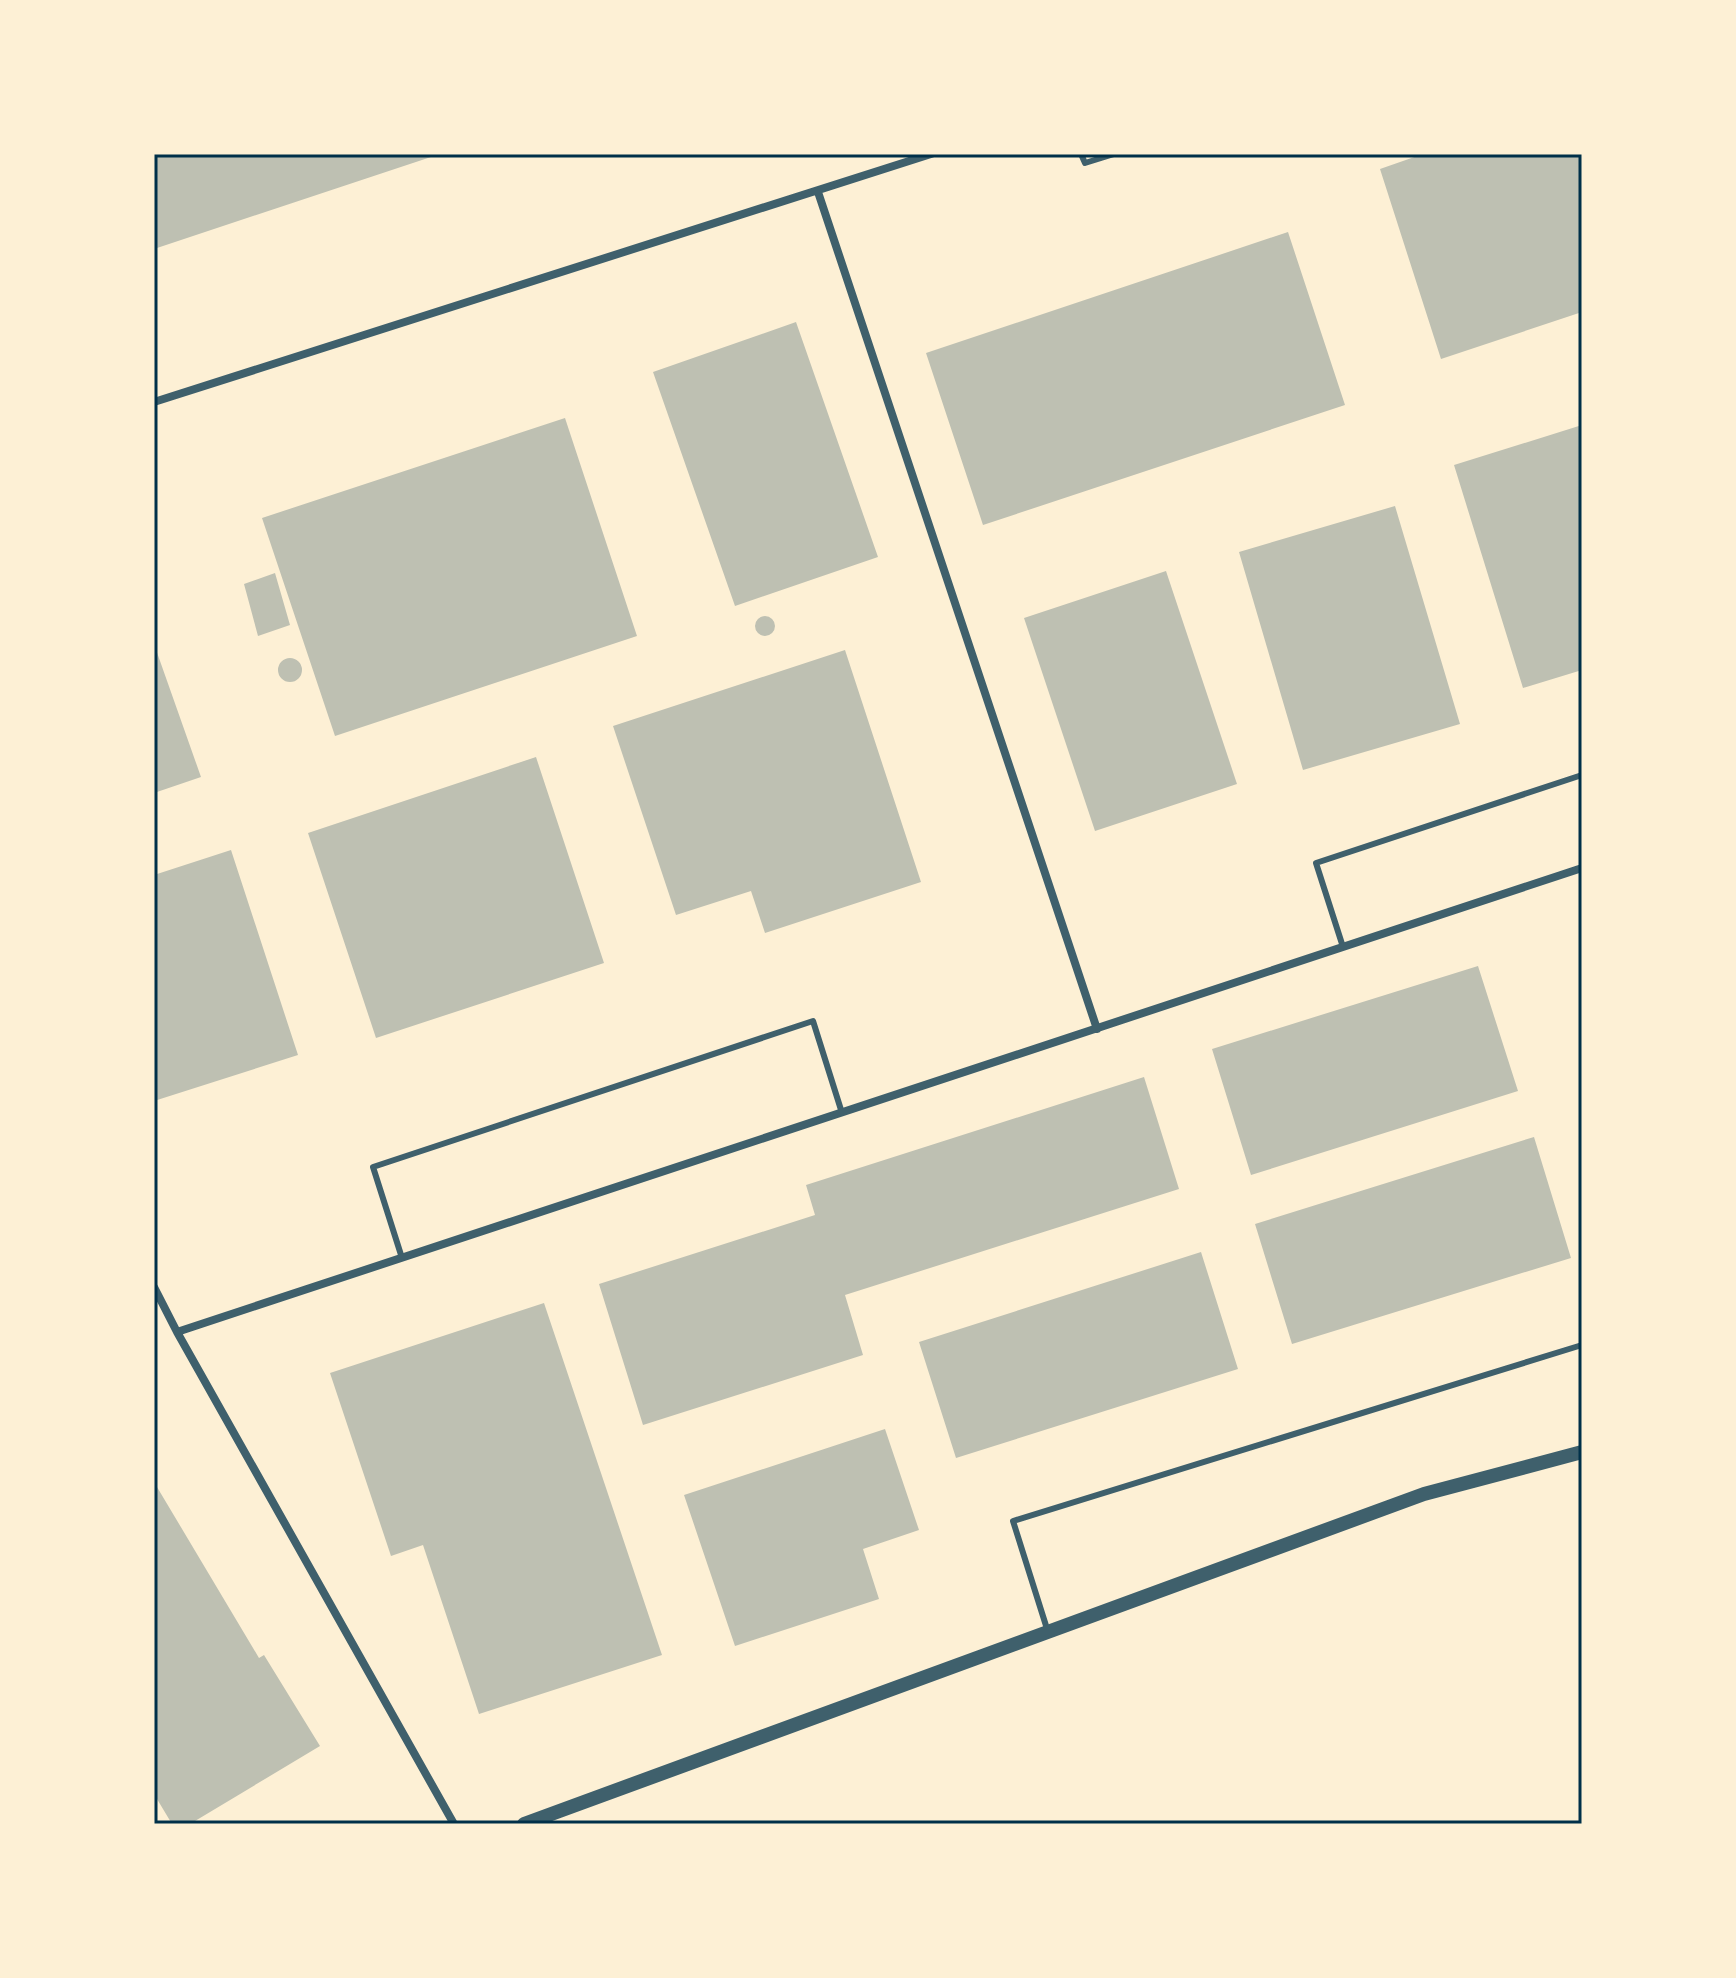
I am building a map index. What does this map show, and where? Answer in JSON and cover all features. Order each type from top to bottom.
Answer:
[{"type":"street","points":[[154,402],[931,154]]},
{"type":"street","points":[[818,192],[1097,1029]]},
{"type":"street","points":[[177,1332],[1582,868]]},
{"type":"street","points":[[154,1287],[454,1824]]},
{"type":"street","points":[[524,1824],[1424,1494],[1582,1452]]},
{"type":"lane","points":[[1081,154],[1085,163],[1114,154]]},
{"type":"lane","points":[[1343,947],[1316,863],[1582,775]]},
{"type":"lane","points":[[402,1258],[373,1167],[813,1021],[842,1113]]},
{"type":"lane","points":[[1048,1632],[1013,1521],[1582,1345]]},
{"type":"building","points":[[154,154],[437,154],[437,155],[154,249]]},
{"type":"building","points":[[1423,154],[1582,154],[1582,312],[1441,359],[1380,169]]},
{"type":"building","points":[[1288,232],[1345,405],[983,525],[926,353]]},
{"type":"building","points":[[796,322],[878,557],[735,606],[653,372]]},
{"type":"building","points":[[565,418],[637,636],[335,736],[262,518]]},
{"type":"building","points":[[1582,425],[1582,670],[1523,688],[1454,465]]},
{"type":"building","points":[[1395,506],[1460,724],[1303,770],[1239,552]]},
{"type":"building","points":[[1166,571],[1237,784],[1095,831],[1024,618]]},
{"type":"building","points":[[275,573],[290,625],[258,636],[244,584]]},
{"type":"building","points":[[765,616],[772,619],[775,626],[772,633],[765,636],[758,633],[755,626],[758,619]]},
{"type":"building","points":[[154,644],[201,777],[154,793]]},
{"type":"building","points":[[845,650],[921,882],[765,933],[751,891],[676,915],[613,726]]},
{"type":"building","points":[[290,658],[299,661],[302,670],[299,679],[290,682],[281,679],[278,670],[281,661]]},
{"type":"building","points":[[536,757],[604,963],[376,1038],[308,833]]},
{"type":"building","points":[[231,850],[298,1055],[154,1101],[154,875]]},
{"type":"building","points":[[1478,966],[1518,1091],[1251,1175],[1212,1049]]},
{"type":"building","points":[[1144,1077],[1179,1189],[845,1295],[863,1355],[643,1425],[599,1284],[815,1215],[806,1185]]},
{"type":"building","points":[[1534,1137],[1571,1258],[1292,1344],[1255,1224]]},
{"type":"building","points":[[1201,1252],[1238,1369],[956,1458],[919,1342]]},
{"type":"building","points":[[544,1303],[662,1655],[479,1714],[423,1545],[391,1556],[330,1373]]},
{"type":"building","points":[[885,1429],[919,1530],[863,1549],[879,1599],[735,1646],[684,1495]]},
{"type":"building","points":[[154,1482],[259,1658],[264,1655],[320,1746],[190,1824],[172,1824],[154,1794]]}]
